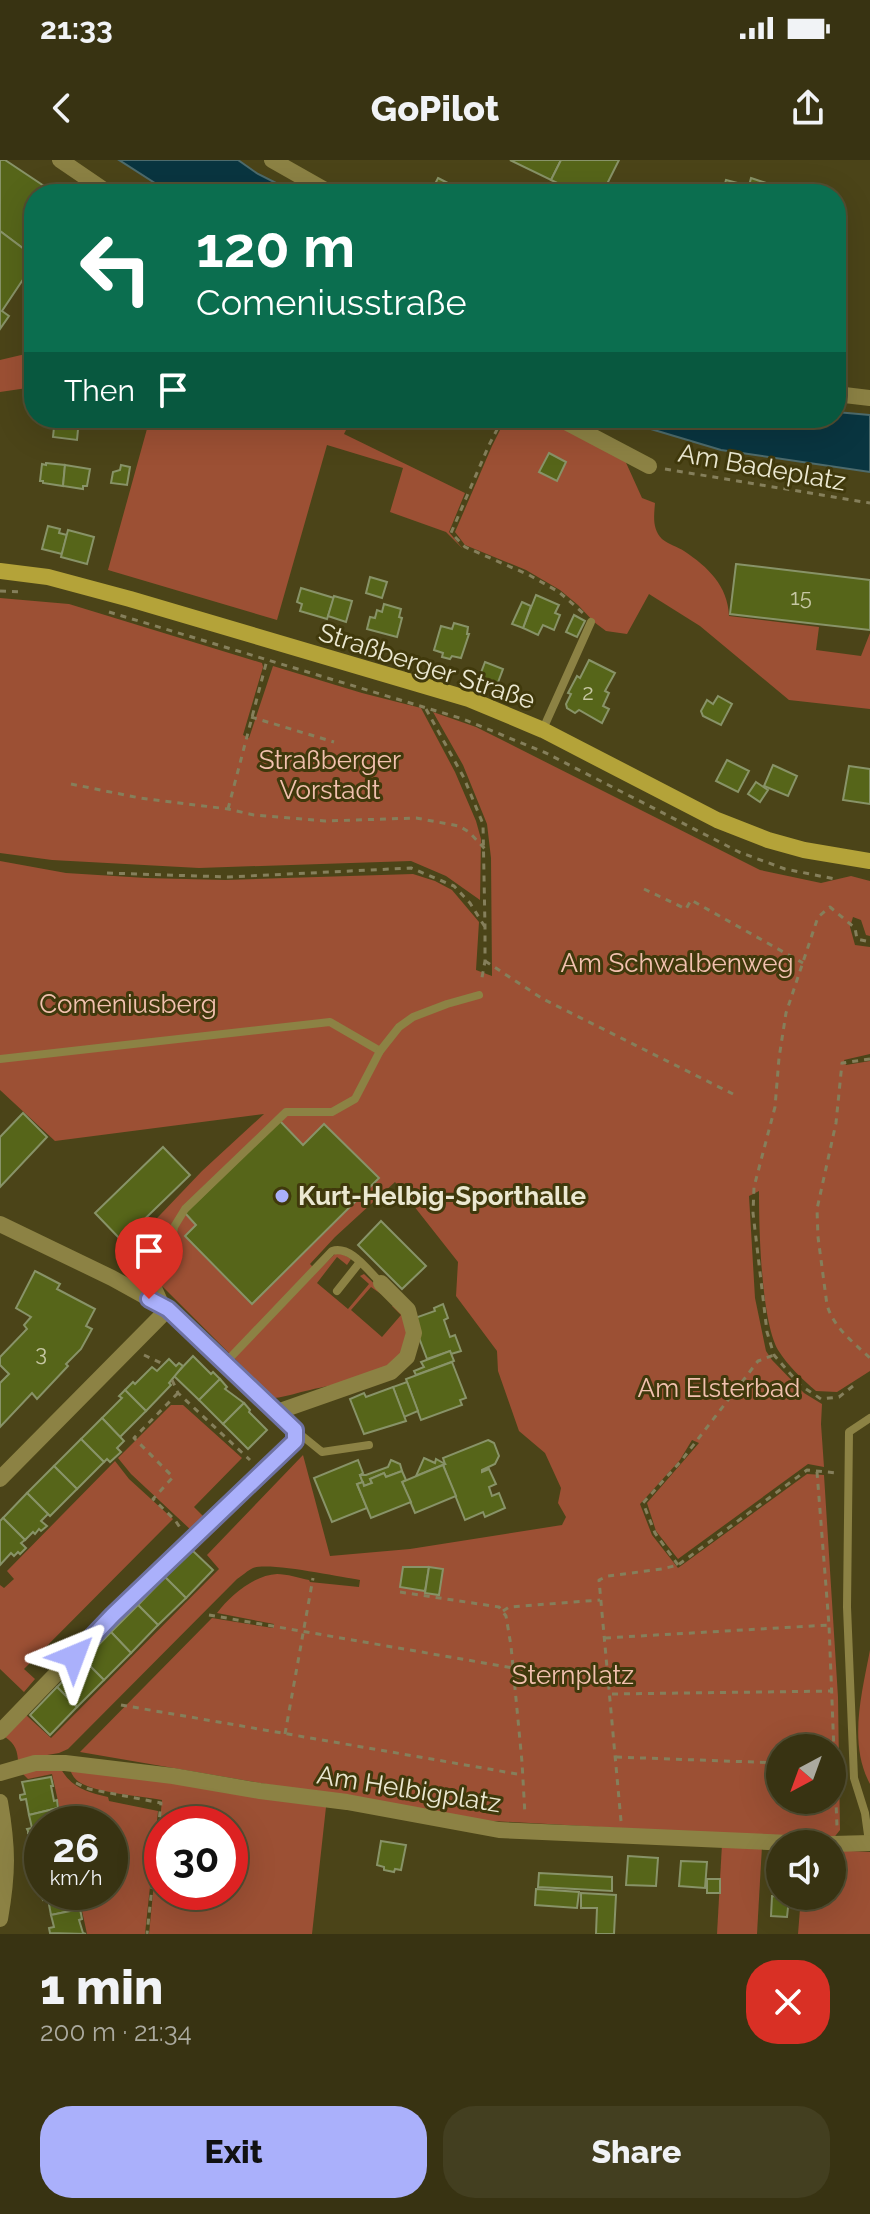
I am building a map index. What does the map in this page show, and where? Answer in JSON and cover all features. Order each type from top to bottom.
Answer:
[{"type":"main road","name":"Straßberger Straße","points":[[0,571],[48,577],[130,599],[469,699],[543,730],[730,825],[804,850],[870,861]]},
{"type":"street","points":[[60,160],[95,184]]},
{"type":"street","points":[[272,160],[314,184]]},
{"type":"street","points":[[846,395],[870,398]]},
{"type":"street","points":[[577,428],[649,466]]},
{"type":"street","points":[[0,1224],[168,1309],[295,1430],[295,1441],[113,1615],[0,1732]]},
{"type":"street","points":[[277,1412],[391,1372],[407,1357],[414,1333],[408,1310],[381,1283]]},
{"type":"street","points":[[0,1479],[168,1309]]},
{"type":"street","name":"Am Helbigplatz","points":[[0,1773],[35,1763],[65,1763],[347,1802],[499,1830],[766,1842]]},
{"type":"street","points":[[0,1802],[7,1844],[7,1882],[0,1921],[10,1934]]},
{"type":"street","points":[[846,1840],[869,1843]]},
{"type":"lane","points":[[543,730],[591,622]]},
{"type":"lane","points":[[168,1309],[158,1287],[174,1227],[185,1209],[286,1112],[332,1112],[355,1099],[380,1051],[399,1027],[413,1017],[479,995]]},
{"type":"lane","points":[[0,1059],[330,1022],[380,1051]]},
{"type":"lane","points":[[226,1362],[332,1251],[340,1248],[348,1251],[381,1283]]},
{"type":"lane","points":[[337,1291],[360,1262]]},
{"type":"lane","points":[[869,1843],[865,1813],[854,1778],[847,1607],[849,1432],[870,1418]]},
{"type":"lane","points":[[295,1430],[322,1452],[369,1445]]},
{"type":"path","points":[[498,428],[451,533],[465,547],[559,592],[578,606],[591,622]]},
{"type":"path","name":"Am Badeplatz","points":[[649,466],[870,503]]},
{"type":"path","points":[[0,591],[33,592]]},
{"type":"path","points":[[101,610],[481,725],[546,753],[739,852],[785,869],[835,879]]},
{"type":"path","points":[[228,809],[267,660]]},
{"type":"path","points":[[424,707],[464,778],[483,824],[485,961],[479,995]]},
{"type":"path","points":[[251,717],[334,742]]},
{"type":"path","points":[[71,784],[254,815],[325,821],[416,818],[459,826],[485,849]]},
{"type":"path","points":[[107,873],[228,877],[411,868],[454,886],[470,903],[485,927]]},
{"type":"path","points":[[644,889],[686,909],[691,900],[803,963]]},
{"type":"path","points":[[853,1386],[839,1397],[821,1399],[800,1385],[774,1355],[764,1316],[753,1213],[754,1187],[775,1107],[786,1013],[818,917],[830,907],[855,928],[857,939],[870,942]]},
{"type":"path","points":[[485,961],[543,999],[733,1094]]},
{"type":"path","points":[[870,1059],[842,1063],[836,1123],[817,1209],[818,1237],[830,1314],[840,1329],[870,1358]]},
{"type":"path","points":[[678,1565],[655,1533],[643,1503],[681,1461],[758,1361],[774,1355]]},
{"type":"path","points":[[172,1380],[178,1393],[263,1472]]},
{"type":"path","points":[[178,1393],[134,1438],[173,1477],[153,1499],[175,1520],[190,1542]]},
{"type":"path","points":[[622,1835],[599,1580],[678,1565],[807,1470],[849,1473]]},
{"type":"path","points":[[817,1472],[829,1625],[833,1734]]},
{"type":"path","points":[[285,1734],[313,1578]]},
{"type":"path","points":[[400,1592],[499,1607],[506,1616],[523,1775],[525,1831]]},
{"type":"path","points":[[503,1611],[509,1607],[600,1600]]},
{"type":"path","points":[[209,1615],[513,1668]]},
{"type":"path","points":[[604,1638],[829,1625]]},
{"type":"path","points":[[611,1694],[833,1691]]},
{"type":"path","points":[[121,1705],[523,1775]]},
{"type":"path","points":[[616,1757],[766,1762]]},
{"type":"path","points":[[65,1763],[69,1776],[89,1789],[161,1803],[147,1934]]},
{"type":"green space","points":[[24,354],[24,388],[0,392],[0,360]]},
{"type":"green space","points":[[147,428],[347,428],[344,434],[465,493],[449,532],[463,549],[446,532],[390,512],[403,468],[327,445],[277,620],[108,570]]},
{"type":"green space","points":[[501,428],[563,428],[623,456],[642,498],[655,503],[654,522],[659,535],[709,571],[725,595],[729,616],[819,627],[816,650],[861,656],[870,633],[870,709],[789,700],[700,626],[649,594],[627,634],[606,631],[560,590],[526,570],[465,545],[455,532]]},
{"type":"green space","name":"Straßberger Vorstadt","points":[[0,598],[69,604],[262,663],[243,735],[249,738],[273,666],[421,708],[455,772],[476,821],[481,839],[480,900],[446,876],[411,861],[199,868],[52,860],[0,853]]},
{"type":"green space","points":[[433,712],[476,727],[760,870],[821,883],[851,876],[870,881],[870,936],[866,935],[861,920],[853,917],[850,927],[855,945],[870,947],[870,1054],[844,1060],[846,1065],[870,1061],[870,1371],[837,1392],[816,1391],[782,1356],[772,1336],[768,1318],[759,1191],[749,1196],[755,1298],[766,1351],[804,1393],[822,1404],[824,1467],[808,1464],[678,1559],[656,1531],[647,1503],[699,1443],[692,1440],[680,1460],[640,1504],[652,1535],[678,1568],[807,1474],[824,1475],[839,1734],[766,1734],[766,1814],[840,1814],[840,1830],[766,1830],[766,1836],[476,1820],[80,1752],[212,1618],[273,1628],[274,1624],[217,1613],[251,1582],[277,1574],[310,1582],[359,1587],[360,1580],[289,1568],[253,1568],[237,1579],[68,1749],[18,1760],[14,1745],[2,1735],[26,1715],[51,1738],[219,1569],[207,1555],[303,1455],[330,1556],[410,1549],[562,1525],[566,1517],[558,1503],[561,1488],[545,1453],[519,1431],[498,1371],[497,1351],[456,1296],[458,1262],[395,1182],[310,1264],[317,1271],[336,1253],[351,1259],[347,1265],[337,1257],[317,1283],[348,1309],[369,1284],[360,1276],[364,1274],[383,1292],[381,1294],[371,1287],[351,1310],[382,1337],[401,1315],[392,1306],[395,1305],[404,1316],[406,1343],[398,1360],[369,1376],[344,1383],[274,1398],[154,1278],[118,1259],[202,1171],[264,1114],[55,1141],[0,1090],[0,861],[66,873],[146,878],[225,880],[413,874],[452,890],[479,922],[476,970],[492,976],[491,858],[487,824],[463,765]]},
{"type":"green space","points":[[171,1405],[183,1405],[242,1458],[194,1507],[204,1517],[191,1530],[118,1458]]},
{"type":"green space","points":[[115,1461],[129,1479],[173,1519],[24,1669],[35,1679],[24,1692],[0,1669],[0,1585],[4,1588],[14,1579],[7,1571]]},
{"type":"green space","points":[[870,1650],[870,1784],[863,1768],[858,1735]]},
{"type":"green space","points":[[69,1766],[326,1807],[312,1934],[149,1934],[151,1910],[248,1910],[248,1806],[161,1806],[162,1800],[87,1786],[72,1775]]},
{"type":"green space","points":[[61,1769],[75,1785],[87,1791],[108,1797],[109,1801],[144,1808],[144,1910],[148,1910],[145,1934],[87,1934],[82,1910],[128,1910],[128,1806],[59,1806],[52,1774],[28,1779],[20,1771]]},
{"type":"green space","points":[[722,1844],[762,1846],[757,1934],[717,1934]]},
{"type":"green space","points":[[846,1851],[870,1852],[870,1934],[798,1934],[800,1910],[846,1910]]},
{"type":"water","points":[[119,160],[238,160],[278,184],[156,184]]},
{"type":"water","points":[[846,413],[870,415],[870,472],[721,450],[647,428],[846,428]]},
{"type":"building","points":[[0,160],[5,160],[41,184],[24,184],[24,249],[0,231]]},
{"type":"building","points":[[510,160],[561,160],[551,180]]},
{"type":"building","points":[[561,160],[619,160],[607,184],[559,184],[551,180]]},
{"type":"building","points":[[438,178],[450,184],[435,184]]},
{"type":"building","points":[[751,178],[766,183],[766,184],[750,184]]},
{"type":"building","points":[[0,231],[24,249],[24,278],[2,311],[9,316],[0,329]]},
{"type":"building","points":[[54,428],[78,428],[77,440],[53,437]]},
{"type":"building","points":[[549,453],[566,462],[557,481],[539,472]]},
{"type":"building","points":[[42,464],[65,465],[63,486],[40,481]]},
{"type":"building","points":[[65,465],[90,469],[87,486],[83,489],[63,486]]},
{"type":"building","points":[[121,465],[130,467],[127,485],[111,483],[113,472],[120,470]]},
{"type":"building","points":[[48,526],[60,529],[59,533],[67,535],[62,554],[42,549]]},
{"type":"building","points":[[68,530],[94,537],[87,564],[61,557]]},
{"type":"building","points":[[736,564],[870,580],[870,630],[730,614]]},
{"type":"building","points":[[370,577],[387,582],[382,598],[366,593]]},
{"type":"building","points":[[301,588],[334,598],[327,619],[300,611],[302,604],[297,602]]},
{"type":"building","points":[[536,595],[559,605],[555,613],[560,615],[554,630],[543,625],[538,635],[523,628]]},
{"type":"building","points":[[334,596],[352,601],[346,622],[328,616]]},
{"type":"building","points":[[522,602],[531,606],[523,628],[512,624]]},
{"type":"building","points":[[384,604],[401,609],[397,637],[367,629],[370,617],[375,618],[377,610],[382,612]]},
{"type":"building","points":[[574,615],[585,621],[577,637],[566,632]]},
{"type":"building","points":[[454,623],[468,627],[469,634],[461,658],[452,656],[450,659],[434,650],[441,626],[452,629]]},
{"type":"building","points":[[589,660],[615,673],[605,691],[609,693],[603,706],[609,709],[602,723],[579,710],[575,713],[566,704],[571,694],[568,693]]},
{"type":"building","points":[[485,662],[503,669],[497,685],[479,678]]},
{"type":"building","points":[[718,696],[732,704],[721,725],[703,716],[701,711],[707,700],[713,704]]},
{"type":"building","points":[[727,760],[749,771],[738,792],[716,781]]},
{"type":"building","points":[[773,765],[797,776],[788,796],[764,786]]},
{"type":"building","points":[[849,766],[870,769],[870,804],[843,800]]},
{"type":"building","points":[[756,782],[768,790],[760,802],[748,794]]},
{"type":"building","points":[[23,1113],[47,1137],[0,1187],[0,1137]]},
{"type":"building","name":"Kurt-Helbig-Sporthalle","points":[[279,1120],[303,1145],[324,1124],[379,1178],[252,1304],[185,1236],[196,1225],[185,1213]]},
{"type":"building","points":[[163,1147],[190,1175],[122,1241],[95,1213]]},
{"type":"building","points":[[381,1221],[426,1266],[402,1289],[358,1245]]},
{"type":"building","points":[[35,1271],[60,1284],[57,1289],[95,1309],[86,1326],[92,1329],[81,1349],[66,1364],[68,1366],[37,1399],[32,1393],[0,1427],[0,1383],[9,1374],[0,1365],[0,1357],[27,1329],[24,1325],[31,1317],[16,1308]]},
{"type":"building","points":[[443,1304],[450,1337],[455,1335],[461,1351],[451,1354],[450,1351],[427,1359],[412,1319],[435,1311],[434,1308]]},
{"type":"building","points":[[450,1351],[454,1361],[416,1375],[414,1371],[424,1367],[421,1362]]},
{"type":"building","points":[[193,1356],[220,1379],[199,1400],[174,1376]]},
{"type":"building","points":[[169,1359],[176,1366],[179,1363],[183,1366],[169,1383],[171,1385],[146,1411],[125,1390],[152,1367],[157,1371]]},
{"type":"building","points":[[452,1362],[466,1398],[460,1400],[462,1405],[421,1420],[406,1379]]},
{"type":"building","points":[[220,1379],[227,1387],[225,1389],[244,1403],[223,1424],[199,1400]]},
{"type":"building","points":[[407,1382],[418,1411],[404,1417],[393,1387]]},
{"type":"building","points":[[393,1387],[406,1421],[364,1434],[350,1399]]},
{"type":"building","points":[[125,1390],[146,1411],[120,1437],[102,1418],[122,1398],[119,1396]]},
{"type":"building","points":[[244,1403],[267,1430],[248,1449],[223,1424]]},
{"type":"building","points":[[102,1418],[124,1441],[117,1448],[121,1452],[110,1462],[107,1459],[104,1462],[81,1439]]},
{"type":"building","points":[[81,1439],[104,1462],[77,1489],[54,1466]]},
{"type":"building","points":[[488,1440],[494,1443],[499,1456],[495,1464],[482,1472],[489,1469],[496,1484],[489,1487],[492,1496],[499,1493],[505,1508],[485,1517],[483,1512],[465,1520],[443,1458]]},
{"type":"building","points":[[424,1458],[435,1463],[436,1459],[445,1464],[416,1476]]},
{"type":"building","points":[[358,1460],[363,1482],[357,1484],[367,1508],[332,1522],[314,1478]]},
{"type":"building","points":[[391,1460],[400,1464],[402,1471],[386,1477],[384,1473],[370,1479],[372,1483],[364,1486],[360,1475],[388,1467]]},
{"type":"building","points":[[443,1465],[456,1496],[415,1513],[402,1482]]},
{"type":"building","points":[[54,1466],[77,1489],[50,1516],[27,1493]]},
{"type":"building","points":[[402,1471],[406,1480],[402,1482],[411,1502],[371,1518],[357,1484],[363,1482],[364,1486],[372,1483],[370,1479],[384,1473],[386,1477]]},
{"type":"building","points":[[27,1493],[48,1514],[41,1521],[47,1526],[35,1534],[33,1532],[25,1540],[3,1518]]},
{"type":"building","points":[[3,1518],[25,1540],[21,1543],[26,1548],[14,1556],[11,1553],[0,1565],[0,1521]]},
{"type":"building","points":[[192,1550],[213,1570],[186,1598],[165,1577]]},
{"type":"building","points":[[403,1567],[429,1567],[425,1591],[400,1587]]},
{"type":"building","points":[[429,1567],[443,1569],[439,1595],[425,1593]]},
{"type":"building","points":[[165,1577],[186,1598],[158,1625],[138,1605]]},
{"type":"building","points":[[138,1605],[158,1625],[131,1653],[111,1632]]},
{"type":"building","points":[[111,1632],[131,1653],[104,1680],[84,1660]]},
{"type":"building","points":[[84,1660],[104,1680],[77,1707],[57,1687]]},
{"type":"building","points":[[57,1687],[77,1707],[50,1735],[30,1715]]},
{"type":"building","points":[[51,1777],[54,1801],[57,1800],[58,1806],[27,1806],[26,1799],[20,1798],[25,1794],[22,1782]]},
{"type":"building","points":[[381,1841],[406,1845],[401,1870],[384,1870],[384,1867],[377,1865]]},
{"type":"building","points":[[628,1856],[658,1858],[656,1886],[626,1885]]},
{"type":"building","points":[[681,1861],[707,1862],[705,1888],[679,1886]]},
{"type":"building","points":[[539,1873],[612,1877],[612,1891],[538,1887]]},
{"type":"building","points":[[707,1879],[720,1879],[720,1893],[707,1893]]},
{"type":"building","points":[[536,1889],[579,1892],[577,1908],[535,1905]]},
{"type":"building","points":[[581,1893],[616,1895],[614,1934],[596,1934],[597,1908],[581,1908]]},
{"type":"building","points":[[50,1910],[75,1910],[51,1915]]},
{"type":"building","points":[[80,1910],[82,1919],[79,1920],[86,1934],[50,1933],[49,1928],[54,1927],[51,1915]]},
{"type":"building","points":[[771,1910],[788,1910],[787,1917],[771,1916]]},
{"type":"place","name":"Kurt-Helbig-Sporthalle","points":[[282,1196]]},
{"type":"route","points":[[74,1656],[295,1441],[295,1430],[226,1362],[168,1309],[149,1299]]},
{"type":"park label","name":"Am Schwalbenweg","points":[[677,963]]},
{"type":"park label","name":"Comeniusberg","points":[[128,1004]]},
{"type":"park label","name":"Am Elsterbad","points":[[719,1388]]},
{"type":"park label","name":"Sternplatz","points":[[573,1675]]}]
